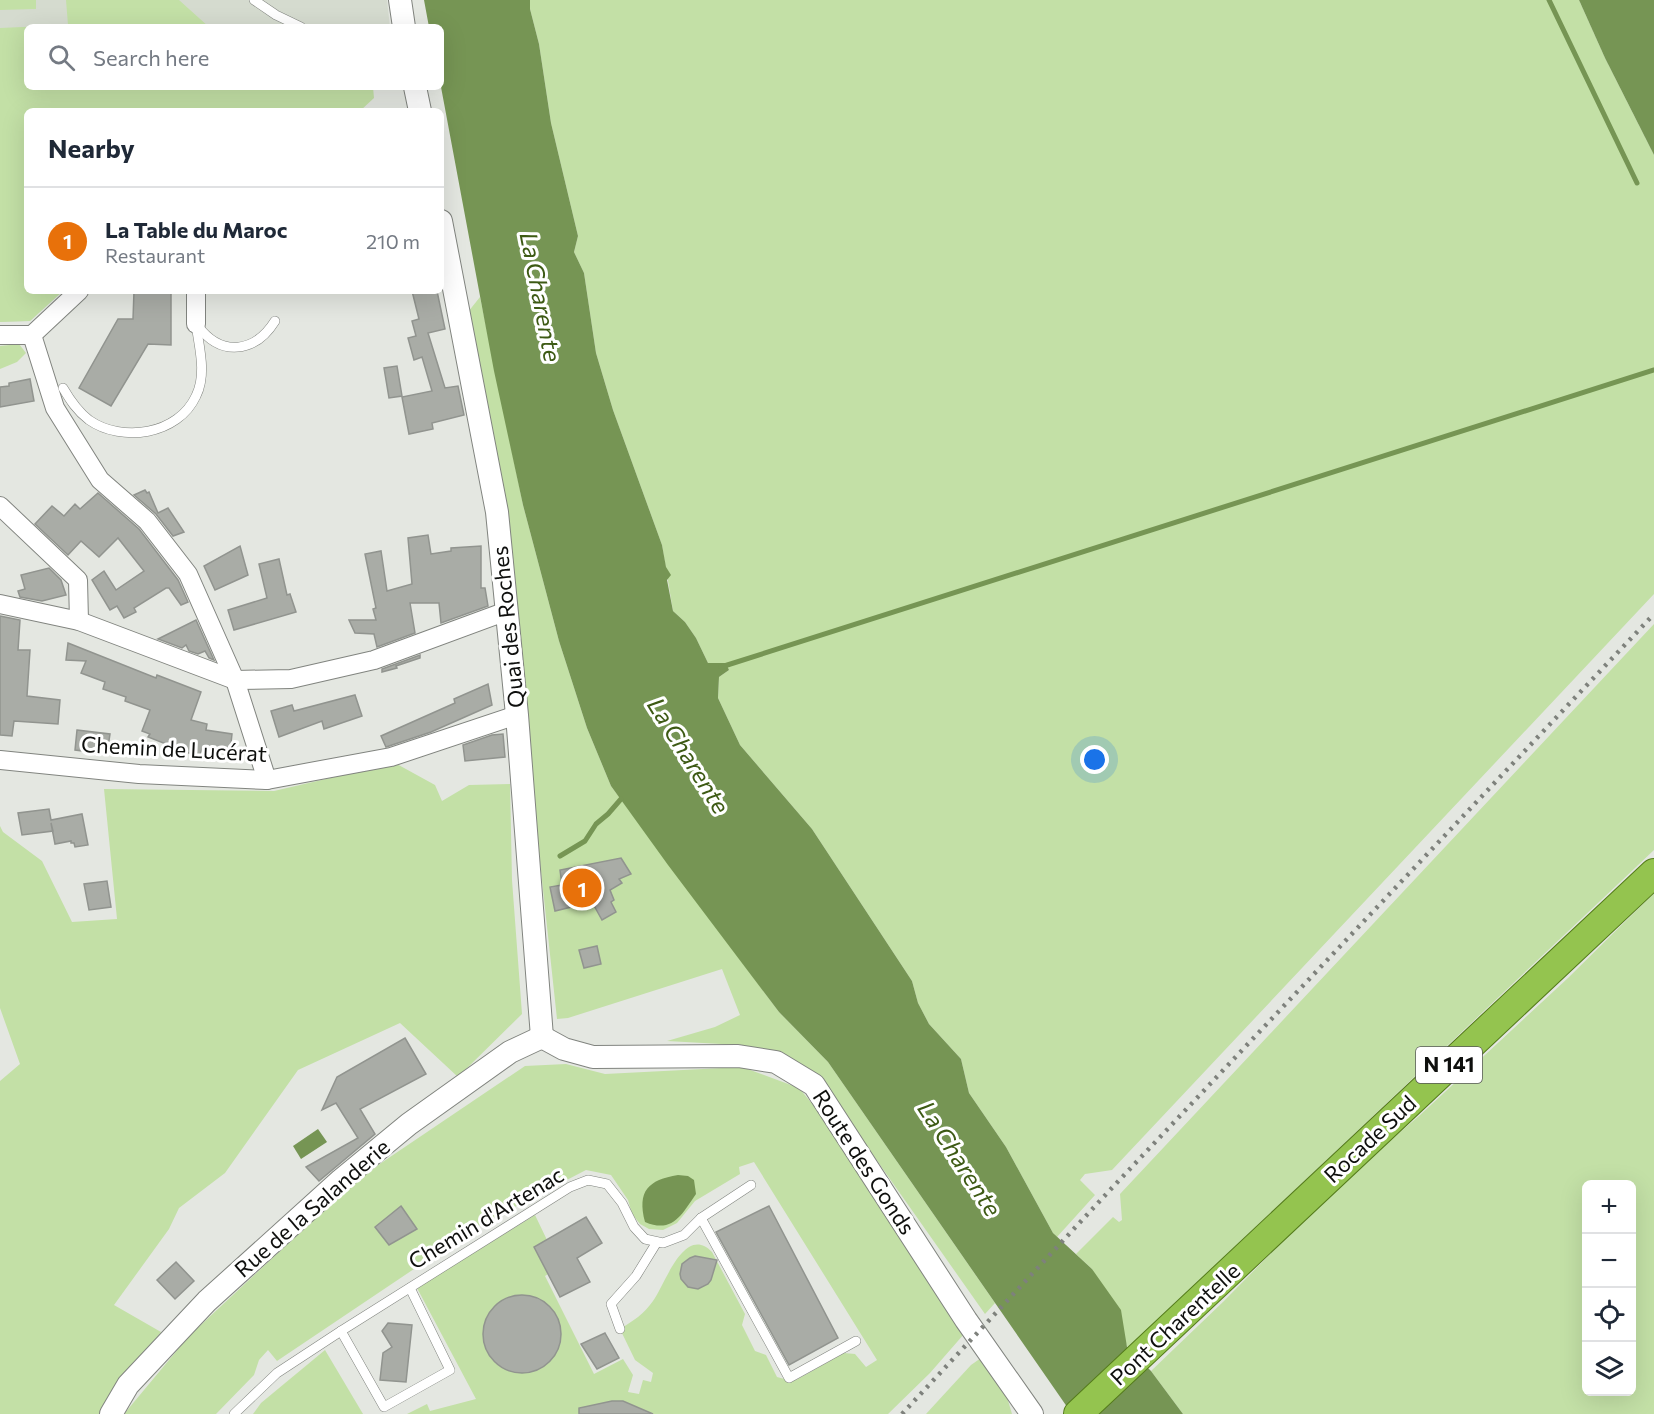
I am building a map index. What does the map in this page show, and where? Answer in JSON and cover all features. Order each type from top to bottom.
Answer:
[{"type":"highway","name":"Rocade Sud","points":[[1244,1258],[1654,873]]},
{"type":"highway","name":"Pont Charentelle","points":[[1078,1414],[1244,1258]]},
{"type":"street","points":[[416,90],[419,108]]},
{"type":"street","name":"Quai des Roches","points":[[444,237],[497,512],[517,715],[542,1037]]},
{"type":"street","points":[[0,335],[32,334],[76,294]]},
{"type":"street","points":[[196,294],[196,324]]},
{"type":"street","points":[[32,334],[55,408],[100,480],[147,521],[188,574],[234,680],[267,780]]},
{"type":"street","points":[[0,506],[78,580],[80,621]]},
{"type":"street","points":[[0,604],[80,621],[234,680],[291,679],[374,660],[507,611]]},
{"type":"street","name":"Chemin de Lucérat","points":[[0,760],[139,774],[267,780],[391,757],[517,715]]},
{"type":"street","name":"Route des Gonds","points":[[542,1037],[564,1049],[593,1057],[738,1056],[776,1062],[814,1084],[966,1320],[1032,1414]]},
{"type":"street","name":"Rue de la Salanderie","points":[[111,1414],[128,1385],[207,1301],[341,1180],[409,1124],[501,1058],[542,1037]]},
{"type":"lane","points":[[254,0],[295,24]]},
{"type":"lane","points":[[196,324],[204,335],[216,343],[229,347],[243,347],[257,342],[268,333],[275,321]]},
{"type":"lane","points":[[63,388],[74,405],[89,420],[107,429],[127,433],[147,432],[167,425],[183,413],[196,397],[202,375],[196,324]]},
{"type":"lane","name":"Chemin d'Artenac","points":[[234,1414],[277,1373],[570,1187],[588,1180],[608,1184],[622,1203],[634,1227],[645,1239],[657,1242]]},
{"type":"lane","points":[[620,1329],[611,1304],[636,1276],[657,1242],[663,1244],[684,1235],[701,1218],[752,1185]]},
{"type":"lane","points":[[701,1218],[789,1378],[856,1341]]},
{"type":"lane","points":[[340,1331],[384,1407],[450,1370],[410,1288]]},
{"type":"lane","points":[[1008,1381],[1025,1414]]},
{"type":"shaded area","points":[[0,0],[387,0],[390,24],[24,24],[24,90],[27,90],[27,108],[24,108],[24,294],[60,294],[30,321],[0,322]]},
{"type":"shaded area","points":[[0,0],[36,0],[36,9],[0,10]]},
{"type":"shaded area","points":[[66,0],[179,0],[206,24],[68,24]]},
{"type":"shaded area","points":[[530,0],[1579,0],[1605,58],[1654,155],[1654,594],[1112,1170],[1085,1174],[1080,1180],[1095,1195],[1057,1237],[1006,1147],[969,1093],[961,1059],[929,1024],[918,1003],[912,981],[812,829],[740,745],[718,698],[719,677],[729,670],[726,663],[708,663],[696,638],[685,622],[673,611],[662,545],[613,410],[596,353],[584,273],[574,252],[578,236],[551,123]]},
{"type":"shaded area","points":[[24,27],[24,90],[373,90],[374,98],[363,108],[24,108],[24,294],[60,294],[30,321],[0,322],[0,28]]},
{"type":"shaded area","points":[[480,297],[523,505],[559,641],[587,728],[611,786],[779,1012],[828,1062],[995,1303],[985,1314],[835,1101],[774,1053],[721,1044],[667,1041],[715,1027],[740,1015],[722,969],[568,1018],[557,1019],[525,723],[468,312]]},
{"type":"shaded area","points":[[19,344],[26,353],[17,362],[0,369],[0,346]]},
{"type":"shaded area","points":[[1654,624],[1654,850],[1128,1348],[1092,1269],[1076,1254],[1113,1217],[1119,1222],[1122,1220],[1120,1194]]},
{"type":"shaded area","points":[[395,763],[435,785],[442,801],[469,785],[510,784],[512,880],[522,1014],[458,1077],[400,1023],[298,1070],[225,1173],[179,1208],[169,1229],[114,1305],[161,1332],[99,1414],[0,1414],[0,1081],[20,1064],[0,1008],[0,826],[3,832],[42,861],[72,922],[117,919],[104,789],[274,791]]},
{"type":"shaded area","points":[[1654,893],[1654,1414],[1183,1414],[1151,1371],[1224,1301],[1337,1186],[1419,1116],[1568,978]]},
{"type":"shaded area","points":[[566,1064],[605,1074],[742,1067],[799,1088],[825,1119],[964,1334],[930,1373],[888,1414],[407,1414],[427,1404],[430,1411],[476,1399],[417,1288],[535,1215],[547,1240],[534,1248],[548,1274],[545,1276],[594,1374],[623,1359],[633,1375],[628,1392],[639,1394],[643,1380],[651,1382],[653,1373],[635,1360],[620,1329],[650,1306],[676,1260],[693,1245],[702,1245],[712,1252],[745,1314],[742,1325],[755,1351],[766,1355],[777,1377],[796,1380],[844,1353],[855,1354],[866,1367],[877,1360],[754,1162],[739,1167],[740,1174],[695,1201],[677,1223],[663,1230],[649,1229],[640,1224],[632,1214],[628,1200],[611,1175],[586,1170],[478,1226],[277,1361],[268,1350],[259,1360],[254,1375],[216,1414],[124,1414],[189,1336],[356,1180],[525,1066]]},
{"type":"shaded area","points":[[325,1350],[363,1414],[253,1414],[261,1403]]},
{"type":"shaded area","points":[[981,1358],[1004,1387],[1012,1414],[926,1414],[971,1365]]},
{"type":"water","name":"La Charente","points":[[424,0],[530,0],[551,123],[578,236],[574,252],[584,273],[596,353],[613,410],[662,545],[666,567],[671,575],[667,580],[673,611],[685,622],[696,638],[708,663],[726,663],[729,670],[719,677],[718,698],[740,745],[812,829],[912,981],[918,1003],[929,1024],[961,1059],[969,1093],[1006,1147],[1053,1233],[1092,1269],[1121,1310],[1127,1347],[1151,1371],[1183,1414],[1072,1414],[828,1062],[779,1012],[611,786],[587,728],[559,641],[523,505],[494,371],[442,90],[444,90],[444,24],[428,24]]},
{"type":"water","points":[[1579,0],[1654,0],[1654,155],[1605,58]]},
{"type":"water","points":[[318,1129],[327,1142],[301,1159],[293,1146]]},
{"type":"water","points":[[678,1175],[688,1176],[694,1180],[696,1194],[681,1215],[670,1224],[663,1226],[645,1222],[643,1202],[647,1189],[659,1180]]},
{"type":"building","points":[[134,294],[171,294],[171,345],[148,344],[111,406],[79,388],[118,319],[133,319]]},
{"type":"building","points":[[413,294],[438,294],[445,329],[428,333],[445,388],[458,386],[464,415],[432,423],[433,429],[409,434],[402,397],[432,391],[422,357],[414,360],[408,338],[416,336],[412,321],[419,319]]},
{"type":"building","points":[[397,366],[402,396],[389,398],[384,368]]},
{"type":"building","points":[[30,379],[34,401],[0,407],[0,387]]},
{"type":"building","points":[[145,490],[149,492],[158,513],[168,508],[184,532],[173,536],[156,514],[134,495]]},
{"type":"building","points":[[98,493],[139,529],[178,580],[188,602],[181,605],[169,588],[166,588],[134,608],[136,612],[124,618],[117,606],[110,610],[92,580],[104,571],[116,590],[144,571],[118,538],[99,557],[81,541],[68,555],[35,524],[52,506],[64,516],[75,504],[80,509]]},
{"type":"building","points":[[428,535],[431,554],[451,551],[451,548],[481,546],[481,588],[485,588],[488,606],[441,623],[439,603],[410,603],[415,633],[377,647],[374,634],[355,633],[349,620],[376,620],[373,609],[376,608],[365,554],[381,551],[387,591],[412,584],[408,538]]},
{"type":"building","points":[[240,546],[248,575],[215,590],[204,566]]},
{"type":"building","points":[[279,559],[287,595],[290,594],[296,612],[234,630],[228,610],[267,598],[259,564]]},
{"type":"building","points":[[49,568],[61,580],[66,595],[42,601],[20,597],[18,591],[25,589],[21,575]]},
{"type":"building","points":[[0,616],[20,620],[18,650],[30,650],[27,696],[60,700],[58,724],[14,721],[12,736],[0,735]]},
{"type":"building","points":[[196,620],[214,660],[209,658],[205,651],[198,654],[189,651],[186,645],[182,648],[158,639]]},
{"type":"building","points":[[68,643],[156,678],[157,675],[201,692],[191,720],[207,724],[206,730],[232,734],[230,752],[202,749],[199,757],[148,737],[150,734],[142,731],[150,710],[125,701],[126,697],[103,689],[105,682],[81,673],[86,661],[66,660]]},
{"type":"building","points":[[420,655],[420,658],[382,672],[382,669]]},
{"type":"building","points":[[488,684],[492,705],[431,732],[386,747],[381,736],[455,703],[454,699]]},
{"type":"building","points":[[355,695],[362,716],[324,729],[322,721],[279,737],[271,711],[292,705],[294,711]]},
{"type":"building","points":[[77,730],[110,734],[107,754],[75,750]]},
{"type":"building","points":[[503,734],[505,757],[465,761],[463,745],[492,735]]},
{"type":"building","points":[[49,809],[51,820],[82,814],[88,845],[75,847],[71,841],[55,844],[53,831],[22,835],[18,813]]},
{"type":"building","points":[[621,858],[631,874],[619,879],[622,883],[610,890],[614,900],[611,902],[616,912],[602,920],[592,902],[555,911],[550,887],[562,885],[560,870]]},
{"type":"building","points":[[107,881],[111,907],[89,910],[84,884]]},
{"type":"building","points":[[597,946],[601,964],[584,968],[579,950]]},
{"type":"building","points":[[405,1038],[426,1074],[360,1109],[375,1134],[319,1181],[306,1167],[358,1138],[336,1103],[322,1110],[337,1077]]},
{"type":"building","points":[[401,1206],[417,1229],[389,1245],[375,1227]]},
{"type":"building","points":[[769,1206],[838,1338],[789,1365],[716,1232]]},
{"type":"building","points":[[586,1217],[602,1243],[577,1258],[590,1282],[560,1297],[534,1247]]},
{"type":"building","points":[[695,1256],[717,1260],[711,1280],[698,1289],[688,1287],[680,1274],[682,1264]]},
{"type":"building","points":[[176,1262],[194,1281],[175,1299],[157,1280]]},
{"type":"building","points":[[522,1295],[537,1298],[554,1312],[561,1334],[558,1349],[544,1366],[522,1373],[507,1370],[490,1356],[483,1334],[486,1319],[500,1302]]},
{"type":"building","points":[[388,1323],[412,1325],[406,1382],[380,1380],[383,1353],[392,1347],[382,1331]]},
{"type":"building","points":[[605,1333],[619,1358],[597,1369],[581,1344]]},
{"type":"building","points":[[623,1401],[653,1414],[579,1414],[579,1408]]},
{"type":"waterway","points":[[1549,0],[1637,183]]},
{"type":"waterway","points":[[721,667],[1654,370]]},
{"type":"waterway","points":[[560,856],[585,841],[596,824],[621,799]]},
{"type":"railway","points":[[902,1414],[1110,1190],[1654,614]]},
{"type":"place","name":"La Table du Maroc","points":[[582,888]]}]
